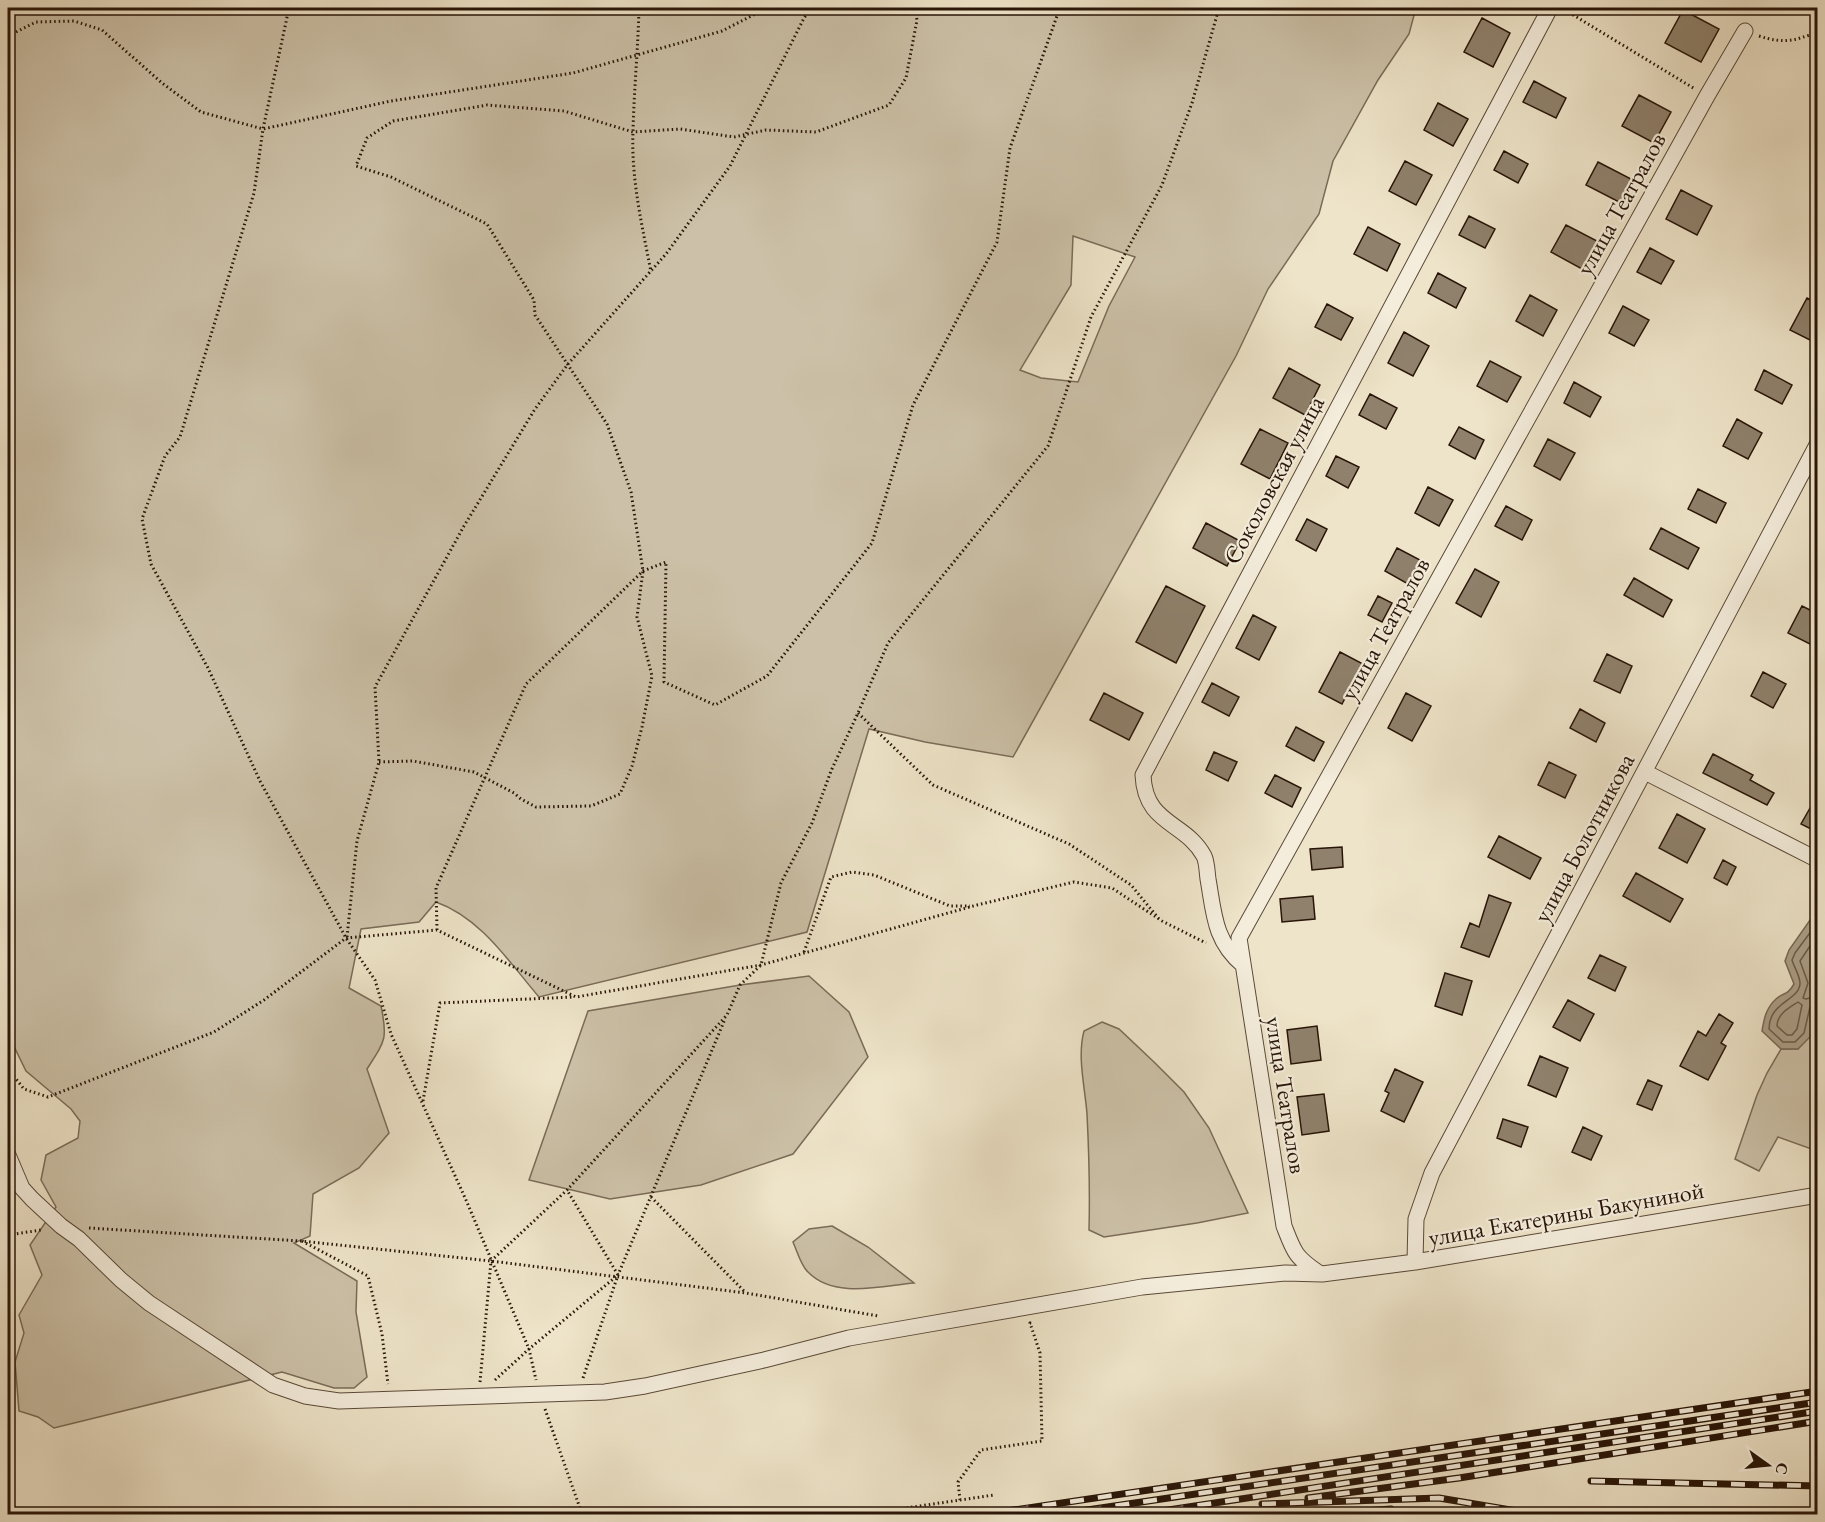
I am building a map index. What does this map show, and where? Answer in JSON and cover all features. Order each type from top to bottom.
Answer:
[{"type":"street","name":"Соколовская улица","points":[[1238,960],[1218,933],[1204,857],[1192,842],[1154,810],[1144,791],[1143,775],[1550,8]]},
{"type":"street","name":"улица Театралов","points":[[1322,1274],[1301,1261],[1293,1251],[1284,1226],[1238,960],[1239,938],[1745,31]]},
{"type":"street","name":"улица Болотникова","points":[[1415,1262],[1416,1219],[1432,1173],[1818,443]]},
{"type":"street","points":[[1645,772],[1818,860]]},
{"type":"street","name":"улица Екатерины Бакуниной","points":[[8,1155],[22,1188],[61,1226],[79,1239],[121,1280],[149,1303],[273,1385],[305,1396],[356,1401],[605,1392],[645,1386],[764,1360],[849,1338],[1142,1287],[1285,1273],[1322,1274],[1415,1262],[1818,1195]]},
{"type":"path","points":[[289,8],[263,129],[254,193],[180,437],[165,456],[142,519],[151,564],[208,668],[260,781],[346,938],[375,980],[391,1034],[529,1349],[540,1394],[582,1515]]},
{"type":"path","points":[[639,8],[633,132],[635,188],[651,272]]},
{"type":"path","points":[[8,36],[36,22],[74,21],[102,30],[162,83],[201,112],[263,129],[391,101],[573,73],[722,31],[767,8]]},
{"type":"path","points":[[346,938],[357,841],[379,762],[375,687],[464,526],[535,409],[568,364],[666,254],[730,166],[811,8]]},
{"type":"path","points":[[379,762],[413,761],[474,772],[536,807],[591,806],[620,795],[632,766],[652,676],[637,617],[643,571],[631,492],[607,424],[535,315],[534,300],[487,224],[391,177],[356,166],[367,138],[393,121],[487,105],[564,111],[633,132],[680,129],[734,137],[766,130],[816,132],[889,105],[906,78],[917,20],[915,8]]},
{"type":"path","points":[[438,930],[436,888],[526,684],[643,571],[666,562],[664,682],[715,705],[767,676],[872,543],[914,405],[997,242],[1010,148],[1057,16],[1063,8]]},
{"type":"path","points":[[578,1393],[618,1275],[727,1015],[740,985],[761,965],[780,883],[812,823],[831,771],[888,643],[1048,446],[1091,317],[1162,185],[1192,103],[1219,8]]},
{"type":"path","points":[[1562,8],[1707,96]]},
{"type":"path","points":[[1745,31],[1778,42],[1796,40],[1818,32]]},
{"type":"path","points":[[858,713],[933,785],[1069,844],[1131,885],[1162,921]]},
{"type":"path","points":[[804,952],[831,877],[852,872],[874,875],[950,906],[977,905]]},
{"type":"path","points":[[423,1103],[440,1003],[576,997],[761,965],[977,905],[1074,882],[1112,888],[1162,921],[1238,960]]},
{"type":"path","points":[[8,1069],[24,1089],[48,1097],[59,1093],[214,1032],[264,1000],[346,938],[438,930],[576,997]]},
{"type":"path","points":[[478,1396],[491,1261],[567,1190],[727,1015]]},
{"type":"path","points":[[567,1190],[618,1275]]},
{"type":"path","points":[[651,1197],[746,1293]]},
{"type":"path","points":[[8,1235],[61,1226],[301,1240],[618,1275],[746,1293],[886,1317]]},
{"type":"path","points":[[301,1240],[368,1276],[382,1334],[390,1399]]},
{"type":"path","points":[[478,1396],[529,1349],[618,1275]]},
{"type":"path","points":[[960,1500],[958,1482],[981,1450],[1042,1441],[1040,1353],[1030,1323],[1042,1321]]},
{"type":"path","points":[[900,1515],[906,1508],[994,1495]]},
{"type":"path","points":[[906,1508],[906,1515]]},
{"type":"shaded area","points":[[8,8],[1416,8],[1409,34],[1378,80],[1333,161],[1319,214],[1268,289],[1236,356],[1013,757],[925,742],[869,729],[807,932],[539,997],[493,942],[480,930],[452,909],[436,902],[419,922],[361,929],[349,988],[381,1006],[383,1039],[367,1069],[389,1133],[359,1168],[313,1194],[310,1236],[294,1243],[357,1281],[356,1312],[367,1377],[354,1388],[334,1388],[282,1372],[54,1428],[38,1417],[19,1411],[15,1362],[24,1333],[19,1315],[42,1275],[30,1245],[56,1207],[41,1180],[46,1155],[78,1138],[80,1121],[71,1109],[26,1071],[8,1034]],"holes":[[[1073,236],[1135,257],[1109,306],[1078,382],[1041,378],[1020,370],[1071,285]]]},
{"type":"shaded area","points":[[809,976],[849,1012],[868,1057],[793,1154],[701,1185],[610,1199],[529,1180],[588,1011],[740,985]]},
{"type":"shaded area","points":[[1817,985],[1817,1151],[1778,1137],[1759,1171],[1735,1159],[1767,1073],[1781,1049],[1798,1049],[1814,1016]]},
{"type":"shaded area","points":[[1102,1022],[1119,1029],[1184,1092],[1209,1128],[1248,1213],[1104,1237],[1089,1230],[1088,1129],[1081,1051],[1084,1031]]},
{"type":"shaded area","points":[[832,1226],[868,1247],[914,1283],[858,1289],[831,1286],[819,1280],[803,1266],[793,1242],[809,1229]]},
{"type":"water","points":[[1817,910],[1818,985],[1810,1037],[1798,1049],[1781,1049],[1762,1031],[1765,1018],[1773,1002],[1794,984],[1785,961],[1789,950]]},
{"type":"building","points":[[1683,10],[1719,29],[1701,62],[1665,43]]},
{"type":"building","points":[[1482,18],[1510,33],[1493,67],[1464,52]]},
{"type":"building","points":[[1534,81],[1566,98],[1556,118],[1523,102]]},
{"type":"building","points":[[1639,95],[1671,112],[1654,143],[1622,126]]},
{"type":"building","points":[[1438,103],[1468,119],[1453,146],[1424,130]]},
{"type":"building","points":[[1504,151],[1528,164],[1518,183],[1494,170]]},
{"type":"building","points":[[1405,161],[1432,175],[1416,205],[1389,191]]},
{"type":"building","points":[[1598,162],[1633,180],[1621,203],[1586,185]]},
{"type":"building","points":[[1681,190],[1712,206],[1697,235],[1666,219]]},
{"type":"building","points":[[1469,216],[1495,229],[1485,248],[1459,235]]},
{"type":"building","points":[[1566,225],[1597,241],[1582,269],[1551,252]]},
{"type":"building","points":[[1368,227],[1400,244],[1387,271],[1354,254]]},
{"type":"building","points":[[1650,248],[1674,261],[1661,284],[1637,272]]},
{"type":"building","points":[[1438,273],[1466,288],[1456,308],[1428,293]]},
{"type":"building","points":[[1530,295],[1557,310],[1543,336],[1516,321]]},
{"type":"building","points":[[1807,298],[1818,304],[1818,344],[1790,330]]},
{"type":"building","points":[[1327,304],[1353,318],[1341,340],[1315,327]]},
{"type":"building","points":[[1623,306],[1649,320],[1634,346],[1609,333]]},
{"type":"building","points":[[1404,332],[1429,346],[1413,376],[1388,363]]},
{"type":"building","points":[[1490,361],[1521,377],[1507,402],[1477,386]]},
{"type":"building","points":[[1289,368],[1320,385],[1305,415],[1273,398]]},
{"type":"building","points":[[1764,370],[1792,385],[1782,404],[1755,390]]},
{"type":"building","points":[[1574,382],[1601,397],[1590,417],[1564,403]]},
{"type":"building","points":[[1370,394],[1397,408],[1386,429],[1359,415]]},
{"type":"building","points":[[1737,419],[1762,433],[1748,459],[1723,446]]},
{"type":"building","points":[[1459,427],[1484,440],[1475,459],[1449,445]]},
{"type":"building","points":[[1260,429],[1288,443],[1270,479],[1241,464]]},
{"type":"building","points":[[1548,439],[1575,453],[1560,480],[1534,466]]},
{"type":"building","points":[[1336,456],[1359,467],[1348,488],[1326,476]]},
{"type":"building","points":[[1428,487],[1453,500],[1439,526],[1415,513]]},
{"type":"building","points":[[1698,489],[1726,503],[1716,523],[1688,509]]},
{"type":"building","points":[[1506,506],[1532,520],[1522,540],[1495,526]]},
{"type":"building","points":[[1307,519],[1327,529],[1316,551],[1296,540]]},
{"type":"building","points":[[1206,523],[1240,541],[1227,566],[1193,548]]},
{"type":"building","points":[[1661,528],[1699,548],[1688,569],[1650,549]]},
{"type":"building","points":[[1397,548],[1420,560],[1408,584],[1385,571]]},
{"type":"building","points":[[1475,569],[1499,582],[1481,617],[1456,603]]},
{"type":"building","points":[[1634,578],[1672,600],[1663,617],[1624,595]]},
{"type":"building","points":[[1166,586],[1205,606],[1176,663],[1136,642]]},
{"type":"building","points":[[1378,596],[1392,603],[1382,622],[1368,615]]},
{"type":"building","points":[[1802,606],[1818,614],[1818,648],[1788,633]]},
{"type":"building","points":[[1253,615],[1276,627],[1259,660],[1236,648]]},
{"type":"building","points":[[1340,652],[1363,664],[1342,704],[1319,692]]},
{"type":"building","points":[[1607,654],[1632,666],[1620,693],[1594,681]]},
{"type":"building","points":[[1763,672],[1786,684],[1773,708],[1751,696]]},
{"type":"building","points":[[1212,683],[1239,697],[1229,716],[1202,702]]},
{"type":"building","points":[[1104,693],[1143,713],[1129,740],[1090,720]]},
{"type":"building","points":[[1406,693],[1431,706],[1412,741],[1388,728]]},
{"type":"building","points":[[1580,709],[1605,723],[1596,742],[1570,728]]},
{"type":"building","points":[[1296,727],[1324,742],[1314,761],[1286,746]]},
{"type":"building","points":[[1214,752],[1237,762],[1228,781],[1206,770]]},
{"type":"building","points":[[1713,754],[1753,775],[1750,780],[1774,793],[1767,805],[1703,773]]},
{"type":"building","points":[[1549,762],[1576,775],[1565,798],[1538,785]]},
{"type":"building","points":[[1275,775],[1301,788],[1292,807],[1265,793]]},
{"type":"building","points":[[1818,794],[1818,822],[1813,830],[1801,824]]},
{"type":"building","points":[[1677,814],[1705,829],[1687,863],[1659,848]]},
{"type":"building","points":[[1499,836],[1541,858],[1530,879],[1488,857]]},
{"type":"building","points":[[1342,847],[1343,867],[1312,870],[1310,849]]},
{"type":"building","points":[[1723,860],[1736,867],[1727,885],[1714,878]]},
{"type":"building","points":[[1636,873],[1683,899],[1670,922],[1623,896]]},
{"type":"building","points":[[1489,895],[1511,903],[1489,957],[1461,947],[1470,923],[1479,927]]},
{"type":"building","points":[[1313,896],[1315,919],[1282,922],[1280,899]]},
{"type":"building","points":[[1600,955],[1626,967],[1615,991],[1588,978]]},
{"type":"building","points":[[1445,973],[1472,981],[1462,1015],[1435,1006]]},
{"type":"building","points":[[1568,1000],[1594,1014],[1580,1041],[1553,1027]]},
{"type":"building","points":[[1719,1014],[1733,1023],[1721,1043],[1726,1046],[1708,1080],[1680,1066],[1698,1031],[1706,1036]]},
{"type":"building","points":[[1317,1026],[1321,1060],[1291,1064],[1287,1030]]},
{"type":"building","points":[[1540,1056],[1568,1068],[1556,1097],[1528,1085]]},
{"type":"building","points":[[1395,1069],[1423,1082],[1404,1122],[1381,1111],[1389,1093],[1385,1091]]},
{"type":"building","points":[[1648,1080],[1662,1086],[1652,1110],[1637,1104]]},
{"type":"building","points":[[1324,1094],[1329,1131],[1302,1135],[1297,1097]]},
{"type":"building","points":[[1503,1119],[1528,1127],[1521,1147],[1497,1138]]},
{"type":"building","points":[[1583,1127],[1602,1136],[1591,1160],[1572,1152]]},
{"type":"railway","points":[[987,1514],[1818,1391]]},
{"type":"railway","points":[[1060,1514],[1818,1402]]},
{"type":"railway","points":[[1142,1514],[1818,1411]]},
{"type":"railway","points":[[1308,1498],[1459,1478],[1818,1421]]},
{"type":"railway","points":[[1591,1481],[1818,1486]]},
{"type":"railway","points":[[1262,1504],[1439,1498],[1535,1514]]},
{"type":"railway","points":[[1322,1514],[1391,1509]]}]
